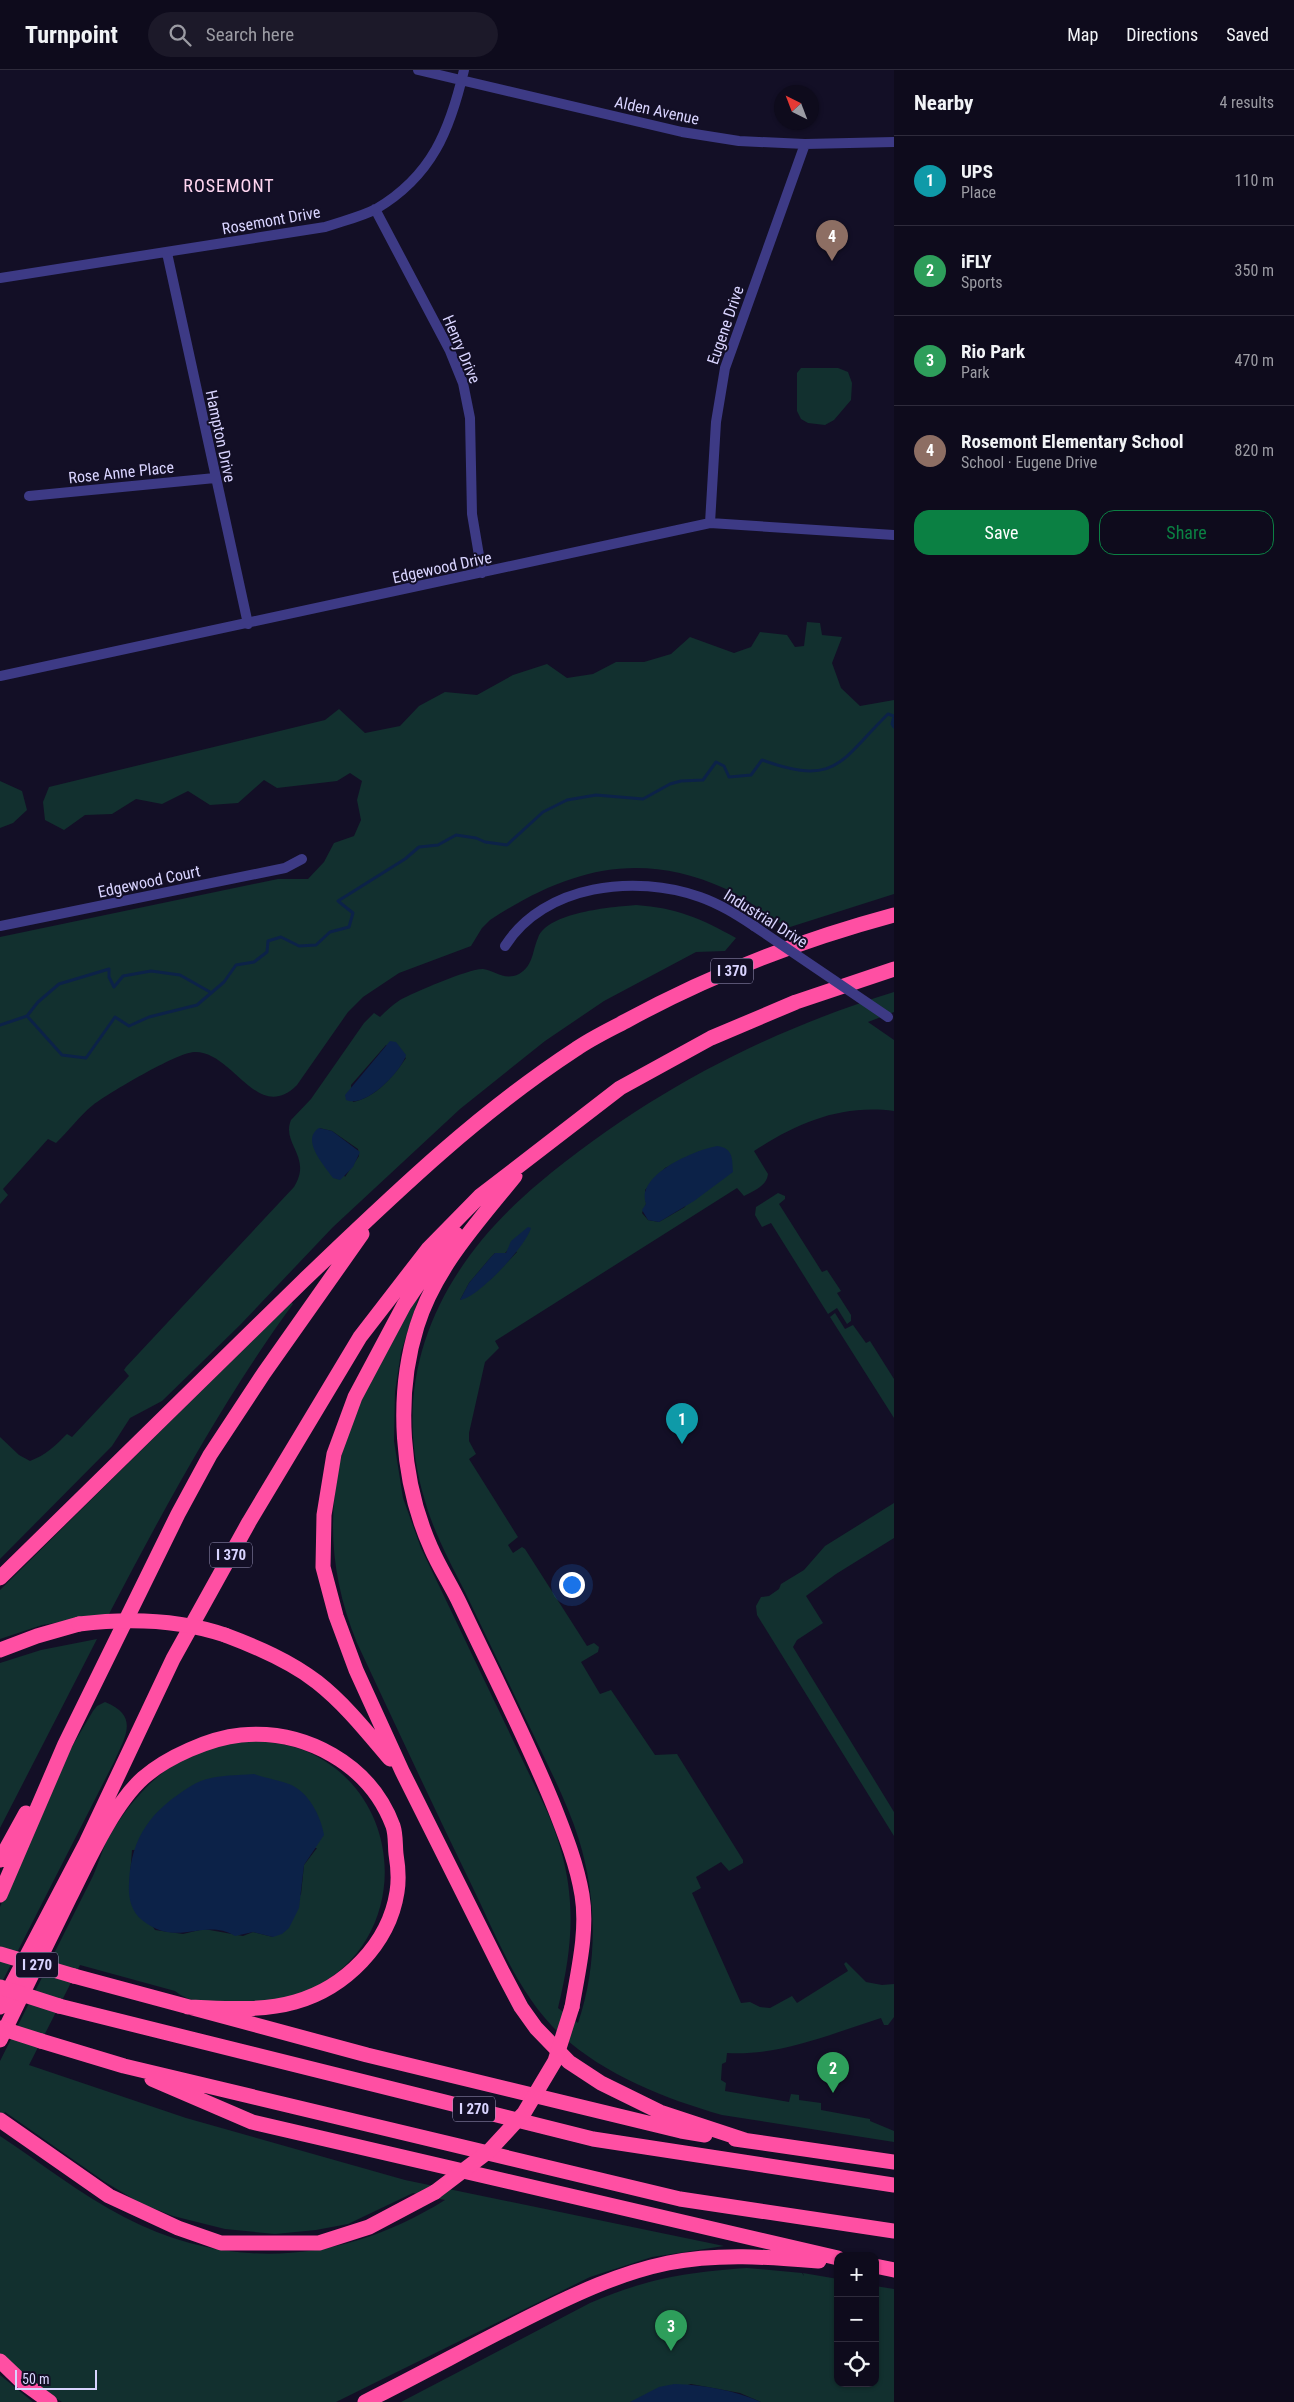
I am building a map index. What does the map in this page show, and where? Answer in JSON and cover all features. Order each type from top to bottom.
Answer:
[{"type":"highway","name":"I 370","points":[[0,1860],[65,1744],[178,1514],[210,1455],[314,1302],[365,1230],[396,1192],[480,1117],[578,1048],[668,998],[772,954],[845,928],[894,915]]},
{"type":"highway","name":"I 370","points":[[0,2006],[86,1843],[173,1660],[254,1514],[360,1337],[428,1249],[480,1196],[533,1153],[620,1088],[711,1038],[796,1002],[894,969]]},
{"type":"highway","points":[[533,1153],[476,1210],[439,1254],[404,1305],[355,1397],[334,1454],[324,1515],[323,1566],[336,1616],[356,1670],[402,1771],[521,2007],[543,2035],[569,2062],[601,2083],[660,2112],[745,2140]]},
{"type":"highway","points":[[2,2121],[109,2196],[178,2228],[222,2243],[319,2242],[369,2227],[435,2192],[489,2151],[524,2113],[555,2061],[572,2007],[582,1943],[582,1896],[570,1849],[545,1783],[458,1600],[430,1547],[410,1486],[404,1420],[407,1368],[416,1326],[434,1285],[459,1246],[533,1153]]},
{"type":"highway","points":[[0,1578],[237,1344],[396,1192]]},
{"type":"highway","points":[[0,1650],[79,1624],[110,1620],[158,1622],[207,1629],[259,1648],[316,1681],[352,1715],[402,1771]]},
{"type":"highway","points":[[0,2040],[95,1849],[114,1815],[144,1778],[184,1752],[220,1737],[261,1733],[298,1739],[330,1752],[360,1774],[379,1798],[394,1828],[397,1892],[387,1923],[374,1950],[351,1972],[322,1993],[294,2002],[258,2008],[188,2007]]},
{"type":"highway","points":[[0,1895],[65,1744]]},
{"type":"highway","name":"I 270","points":[[0,1954],[74,1976],[367,2054],[681,2131],[894,2162]]},
{"type":"highway","name":"I 270","points":[[0,1987],[59,2006],[593,2139],[894,2184]]},
{"type":"highway","name":"I 270","points":[[0,2028],[124,2066],[680,2199],[894,2231]]},
{"type":"highway","name":"I 270","points":[[124,2066],[186,2095],[252,2122],[834,2257]]},
{"type":"highway","points":[[365,2402],[520,2321],[584,2290],[625,2274],[669,2263],[736,2256],[834,2262]]},
{"type":"highway","points":[[879,2267],[894,2270]]},
{"type":"highway","points":[[0,2361],[21,2381],[50,2402]]},
{"type":"street","name":"Alden Avenue","points":[[418,70],[463,75],[682,132],[739,141],[805,144],[894,142]]},
{"type":"street","name":"Rosemont Drive","points":[[0,278],[325,227],[375,209],[409,185],[432,159],[447,131],[463,75]]},
{"type":"street","name":"Eugene Drive","points":[[710,523],[716,422],[725,368],[805,144]]},
{"type":"street","name":"Henry Drive","points":[[375,209],[450,351],[463,383],[470,418],[472,514],[482,573]]},
{"type":"street","name":"Hampton Drive","points":[[167,253],[248,624]]},
{"type":"street","name":"Rose Anne Place","points":[[29,496],[215,478]]},
{"type":"street","name":"Edgewood Drive","points":[[0,676],[710,523],[894,535]]},
{"type":"street","name":"Edgewood Court","points":[[0,926],[285,868],[302,859]]},
{"type":"street","name":"Industrial Drive","points":[[505,946],[515,930],[529,918],[546,906],[567,897],[614,886],[644,885],[683,892],[715,902],[754,926],[891,1019]]},
{"type":"green space","points":[[801,368],[838,368],[848,372],[852,383],[851,400],[834,420],[825,425],[808,423],[801,419],[797,411],[797,373]]},
{"type":"green space","points":[[807,622],[820,623],[822,635],[842,637],[832,663],[841,688],[860,706],[894,700],[894,894],[787,928],[734,893],[694,877],[663,870],[633,868],[604,871],[575,878],[547,888],[490,920],[482,928],[471,946],[399,973],[363,997],[348,1012],[297,1085],[283,1095],[270,1096],[257,1092],[221,1062],[208,1054],[194,1052],[185,1054],[143,1074],[101,1099],[83,1114],[56,1143],[48,1139],[3,1189],[8,1195],[0,1204],[0,937],[278,879],[308,879],[324,862],[334,843],[354,836],[361,820],[357,800],[362,781],[350,773],[337,781],[277,788],[264,780],[238,803],[210,805],[188,791],[162,804],[136,799],[112,814],[85,815],[64,830],[45,820],[43,802],[49,787],[325,720],[339,709],[365,733],[400,726],[419,706],[445,692],[477,695],[513,675],[547,664],[567,678],[593,674],[616,662],[644,662],[671,654],[690,637],[734,653],[751,647],[760,632],[787,635],[795,647],[804,646]]},
{"type":"green space","points":[[0,781],[22,791],[27,810],[13,823],[0,828]]},
{"type":"green space","points":[[636,905],[676,911],[711,925],[736,938],[725,951],[696,952],[604,1001],[545,1041],[460,1109],[333,1227],[240,1325],[162,1401],[130,1418],[112,1446],[0,1559],[0,1437],[19,1455],[30,1461],[36,1459],[50,1450],[67,1434],[72,1437],[129,1376],[124,1370],[126,1367],[294,1187],[299,1176],[300,1167],[299,1159],[290,1136],[291,1120],[311,1099],[364,1023],[374,1013],[380,1017],[400,1000],[466,972],[483,969],[504,976],[519,974],[530,962],[538,938],[544,929],[554,922],[581,912]],"holes":[[[386,1045],[406,1058],[376,1091],[353,1102],[351,1085]],[[319,1128],[332,1131],[358,1149],[359,1156],[345,1177]]]},
{"type":"green space","points":[[894,992],[894,1012],[868,1022],[894,1040],[894,1111],[856,1110],[838,1113],[803,1124],[770,1141],[754,1151],[768,1174],[765,1182],[759,1188],[744,1196],[737,1188],[495,1341],[499,1348],[485,1362],[469,1433],[469,1441],[476,1454],[469,1459],[518,1537],[508,1545],[513,1553],[522,1547],[525,1549],[587,1646],[594,1643],[599,1647],[598,1652],[581,1662],[600,1694],[611,1690],[655,1755],[677,1754],[743,1860],[743,1863],[729,1871],[721,1862],[696,1877],[701,1888],[692,1893],[741,2003],[750,2002],[760,2007],[770,2008],[792,1996],[797,2003],[848,1971],[844,1964],[846,1962],[866,1982],[882,1985],[894,1984],[894,2017],[888,2025],[884,2025],[881,2018],[805,2043],[767,2051],[727,2053],[726,2062],[722,2064],[721,2080],[726,2083],[725,2091],[789,2102],[791,2094],[799,2095],[799,2100],[821,2103],[821,2110],[870,2119],[870,2121],[894,2131],[894,2142],[722,2115],[679,2101],[637,2084],[597,2062],[561,2035],[532,2002],[510,1965],[428,1795],[357,1643],[338,1581],[334,1551],[335,1491],[340,1460],[349,1430],[366,1386],[407,1313],[419,1296],[401,1352],[395,1392],[394,1441],[403,1498],[421,1548],[546,1809],[556,1835],[568,1884],[570,1907],[568,1956],[558,2008],[578,2023],[585,2001],[589,1978],[593,1932],[592,1908],[585,1862],[570,1813],[443,1547],[429,1513],[415,1454],[413,1409],[418,1365],[431,1324],[450,1285],[475,1249],[505,1215],[539,1183],[621,1121],[664,1094],[752,1047],[845,1008]],"holes":[[[700,1151],[685,1207],[659,1222],[648,1220],[642,1213],[646,1204],[645,1190],[665,1168]],[[508,1250],[517,1252],[491,1279],[460,1300],[469,1283],[491,1257],[495,1253],[504,1254]]]},
{"type":"green space","points":[[778,1193],[785,1196],[785,1199],[779,1204],[822,1272],[827,1270],[841,1291],[837,1293],[851,1315],[851,1321],[847,1324],[837,1308],[828,1314],[771,1223],[762,1227],[755,1215],[756,1207]]},
{"type":"green space","points":[[291,1302],[293,1304],[242,1378],[195,1455],[109,1614],[42,1625],[0,1639],[0,1590]]},
{"type":"green space","points":[[835,1313],[845,1329],[853,1325],[866,1343],[870,1341],[894,1379],[894,1418],[830,1317]]},
{"type":"green space","points":[[894,1503],[894,1538],[836,1574],[806,1596],[823,1623],[797,1640],[793,1647],[894,1812],[894,1836],[757,1615],[756,1606],[761,1597],[769,1596],[779,1589],[781,1584],[804,1570],[825,1546]]},
{"type":"green space","points":[[97,1639],[0,1828],[0,1663],[41,1650]]},
{"type":"green space","points":[[105,1702],[123,1714],[127,1728],[125,1736],[114,1762],[0,1986],[0,1907],[31,1831],[64,1760],[93,1711],[97,1706]]},
{"type":"green space","points":[[246,1740],[277,1743],[308,1752],[341,1773],[365,1801],[379,1834],[385,1869],[381,1904],[368,1937],[345,1966],[313,1988],[299,1995],[275,2002],[199,2002],[191,2000],[175,1991],[80,1965],[29,2065],[186,2118],[405,2180],[724,2246],[652,2257],[590,2277],[336,2402],[62,2402],[47,2393],[0,2354],[0,2136],[76,2188],[124,2217],[164,2235],[205,2247],[246,2253],[287,2253],[327,2248],[367,2237],[407,2221],[445,2200],[413,2193],[348,2224],[316,2230],[275,2234],[225,2229],[173,2216],[140,2203],[105,2182],[5,2112],[0,2121],[0,2061],[117,1824],[146,1787],[170,1767],[197,1752]],"holes":[[[317,1848],[304,1865],[301,1894],[273,1937],[253,1932],[243,1936],[204,1929],[183,1934],[155,1930],[129,1890],[132,1850]]]},
{"type":"green space","points":[[747,2268],[802,2273],[804,2276],[803,2273],[834,2278],[834,2387],[879,2387],[879,2287],[894,2289],[894,2402],[761,2402],[740,2393],[691,2384],[630,2402],[401,2402],[590,2303],[648,2282],[705,2272]]},
{"type":"green space","points":[[0,2375],[33,2402],[0,2402]]},
{"type":"water","points":[[390,1041],[396,1042],[406,1055],[398,1070],[382,1087],[372,1094],[363,1099],[346,1100],[345,1095]]},
{"type":"water","points":[[319,1128],[332,1131],[360,1152],[353,1167],[340,1180],[333,1178],[313,1146],[312,1139],[314,1133]]},
{"type":"water","points":[[717,1146],[727,1149],[731,1155],[733,1172],[694,1201],[659,1222],[648,1220],[642,1210],[646,1204],[645,1193],[649,1183],[658,1174],[682,1158]]},
{"type":"water","points":[[528,1227],[531,1228],[520,1247],[500,1270],[478,1290],[460,1300],[469,1283],[491,1257],[495,1253],[506,1253],[511,1241]]},
{"type":"water","points":[[254,1774],[289,1784],[302,1792],[317,1812],[324,1835],[304,1865],[299,1908],[289,1928],[282,1934],[273,1937],[253,1932],[235,1936],[223,1931],[212,1930],[179,1933],[155,1928],[142,1920],[135,1912],[131,1903],[129,1883],[134,1851],[146,1826],[165,1805],[198,1782],[222,1776]]},
{"type":"water","points":[[674,2384],[719,2389],[761,2402],[630,2402],[659,2387]]},
{"type":"waterway","points":[[0,1025],[27,1016],[62,1055],[86,1058],[115,1017],[129,1026],[149,1017],[197,1005],[224,982],[236,965],[254,962],[267,952],[268,941],[281,937],[299,946],[316,945],[330,932],[349,927],[353,913],[338,901],[405,859],[419,847],[438,845],[456,835],[507,845],[543,812],[567,800],[596,795],[643,799],[670,784],[681,781],[703,780],[716,762],[724,766],[729,777],[751,775],[762,760],[787,768],[807,771],[822,770],[835,765],[847,756],[888,714],[894,716],[892,724],[894,727]]},
{"type":"waterway","points":[[27,1016],[38,1002],[59,984],[109,969],[109,977],[114,987],[123,976],[151,971],[180,975],[210,992]]},
{"type":"place","name":"Rosemont Elementary School","points":[[832,261]]},
{"type":"place","name":"UPS","points":[[682,1444]]},
{"type":"place","name":"iFLY","points":[[833,2093]]},
{"type":"place","name":"Rio Park","points":[[671,2351]]},
{"type":"district","name":"ROSEMONT","points":[[229,186]]}]
